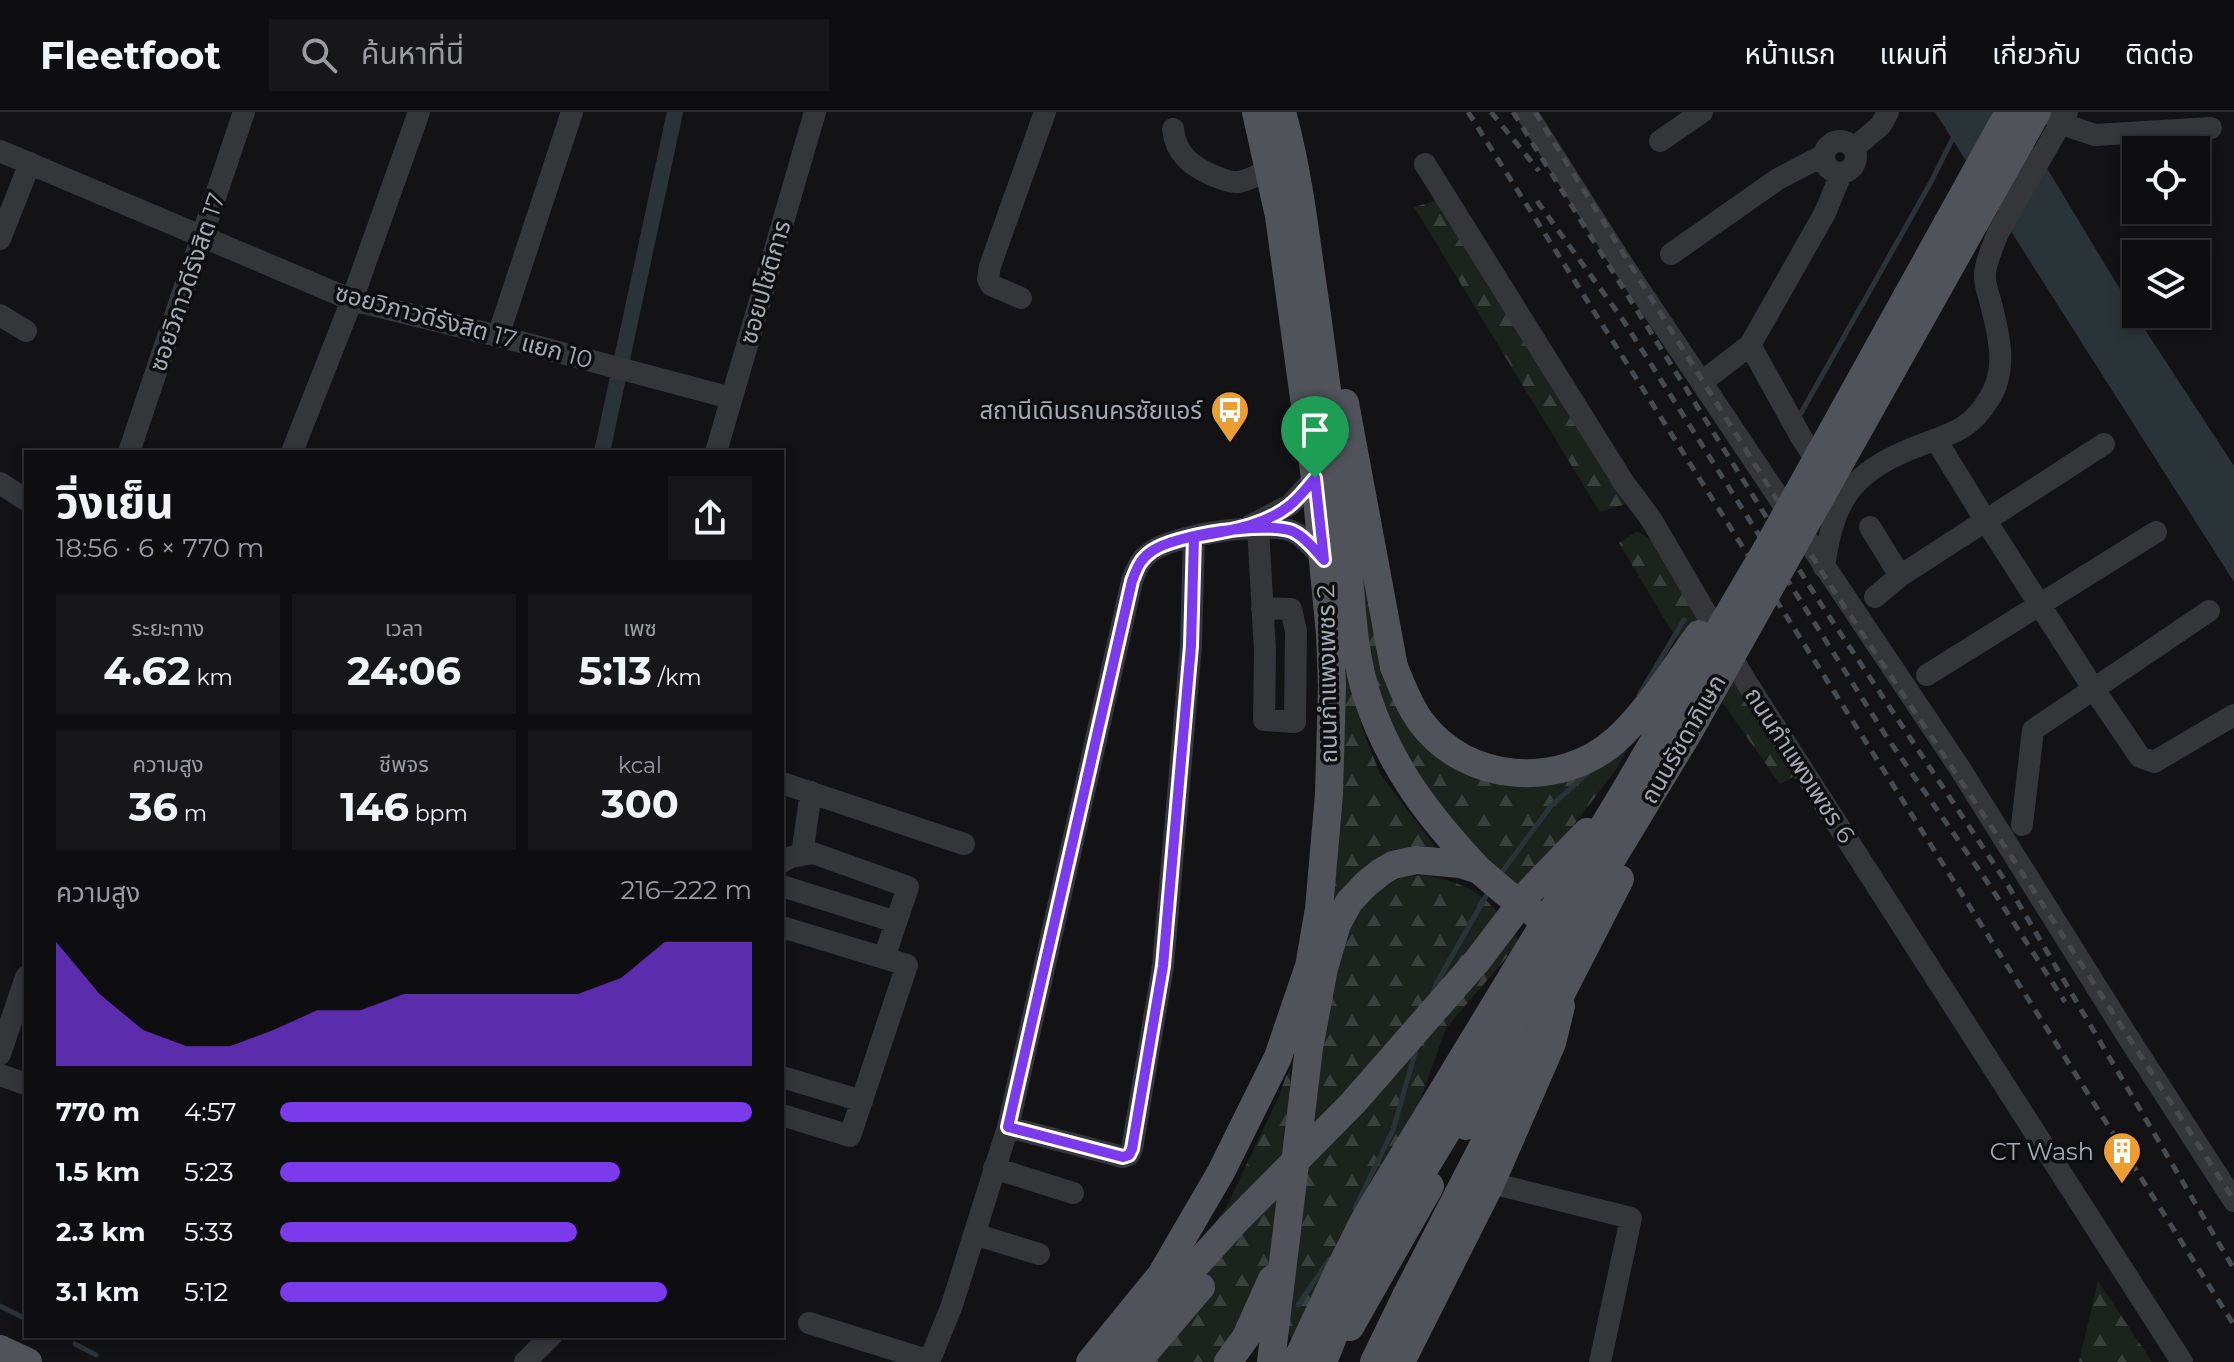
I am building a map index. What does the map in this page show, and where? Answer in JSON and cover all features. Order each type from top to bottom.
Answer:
[{"type":"main road","name":"ถนนกำแพงเพชร 2","points":[[1256,112],[1279,216],[1315,478],[1330,634],[1330,780],[1319,909],[1308,969],[1309,1048]]},
{"type":"main road","name":"ถนนกำแพงเพชร 2","points":[[1282,112],[1297,177],[1346,540],[1354,631],[1368,698],[1389,750],[1430,816],[1479,870],[1552,926],[1567,981],[1552,1043],[1491,1183],[1401,1362]]},
{"type":"main road","name":"ถนนรัชดาภิเษก","points":[[1296,1362],[1366,1217],[1623,794],[1769,545],[2009,112]]},
{"type":"main road","name":"ถนนรัชดาภิเษก","points":[[1326,1362],[1339,1322],[1380,1242],[1690,730],[2053,114]]},
{"type":"main road","points":[[1320,335],[1333,364],[1351,426],[1394,667],[1422,724],[1453,752],[1470,761],[1508,772],[1542,773],[1571,766],[1601,751],[1627,729],[1769,545]]},
{"type":"main road","points":[[1374,1362],[1609,902],[1690,730]]},
{"type":"main road","points":[[1108,1362],[1234,1223],[1352,1104],[1477,961],[1531,890],[1623,794]]},
{"type":"main road","points":[[1271,1362],[1309,1048],[1324,968],[1337,924],[1349,902],[1366,884],[1393,865],[1416,860],[1460,864],[1479,870]]},
{"type":"main road","points":[[1326,1362],[1519,1039],[1536,999],[1538,951],[1506,893]]},
{"type":"main road","points":[[1090,1362],[1161,1275],[1221,1172],[1251,1117],[1278,1057],[1308,969]]},
{"type":"main road","points":[[1137,1362],[1327,1139],[1352,1104]]},
{"type":"main road","points":[[1228,1362],[1246,1337],[1283,1248]]},
{"type":"main road","points":[[0,1349],[28,1362]]},
{"type":"street","points":[[293,450],[352,300],[419,112]]},
{"type":"street","points":[[498,336],[572,112]]},
{"type":"street","name":"ซอยปโชติการ","points":[[717,450],[815,112]]},
{"type":"street","points":[[1021,298],[1001,291],[988,279],[1045,112]]},
{"type":"street","points":[[1526,112],[1623,265],[1959,767],[2234,1201]]},
{"type":"street","points":[[1660,141],[1702,112]]},
{"type":"street","points":[[1854,148],[1881,125],[1888,112]]},
{"type":"street","name":"ซอยวิภาวดีรังสิต 17","points":[[130,450],[242,113]]},
{"type":"street","points":[[1824,567],[1828,535],[1843,499],[1867,471],[1911,449],[1963,430],[1992,396],[2002,349],[1984,276],[1998,233],[2048,145],[2053,114],[2078,131],[2095,135],[2211,128]]},
{"type":"street","points":[[1173,129],[1174,139],[1186,160],[1208,173],[1239,182],[1269,170]]},
{"type":"street","points":[[1702,382],[1750,345],[1825,213],[1841,174],[1855,164],[1854,148],[1845,141],[1829,145],[1824,155],[1830,170],[1841,174]]},
{"type":"street","name":"ซอยวิภาวดีรังสิต 17 แยก 10","points":[[0,151],[352,300],[731,398]]},
{"type":"street","points":[[1671,254],[1778,179],[1824,155]]},
{"type":"street","points":[[0,239],[30,163]]},
{"type":"street","name":"ถนนกำแพงเพชร 6","points":[[1425,164],[1624,483],[1651,519],[1745,680],[2182,1362]]},
{"type":"street","points":[[0,315],[26,331]]},
{"type":"street","points":[[1750,345],[1801,437],[1843,499]]},
{"type":"street","points":[[1936,440],[2140,757],[2154,762],[2234,715]]},
{"type":"street","points":[[1875,597],[1900,576],[2104,444]]},
{"type":"street","points":[[1252,527],[1290,505],[1315,478]]},
{"type":"street","points":[[2,489],[24,499]]},
{"type":"street","points":[[1252,527],[1265,651],[1264,720],[1295,722],[1296,631],[1291,609],[1262,608]]},
{"type":"street","points":[[809,1323],[930,1362],[952,1305],[1008,1127],[1132,581],[1139,562],[1154,549],[1194,537],[1252,527],[1291,530],[1324,560]]},
{"type":"street","points":[[1870,527],[1900,576]]},
{"type":"street","points":[[1927,675],[2156,532]]},
{"type":"street","points":[[1008,1127],[1123,1157],[1129,1155],[1132,1149],[1163,966],[1191,646],[1194,537]]},
{"type":"street","points":[[2022,825],[2033,730],[2209,611]]},
{"type":"street","points":[[784,784],[964,844]]},
{"type":"street","points":[[792,859],[811,792]]},
{"type":"street","points":[[792,859],[813,853],[908,887],[884,958]]},
{"type":"street","points":[[784,887],[896,922]]},
{"type":"street","points":[[784,928],[907,965],[850,1136],[784,1116]]},
{"type":"street","points":[[0,1054],[24,983]]},
{"type":"street","points":[[0,1075],[24,1083]]},
{"type":"street","points":[[784,1078],[862,1101]]},
{"type":"street","points":[[994,1168],[1073,1193]]},
{"type":"street","points":[[1491,1183],[1631,1218],[1600,1362]]},
{"type":"street","points":[[974,1234],[1039,1254]]},
{"type":"street","points":[[525,1362],[549,1338]]},
{"type":"green space","points":[[1438,200],[1632,502],[1600,512],[1414,207]]},
{"type":"green space","points":[[1342,433],[1392,684],[1495,774],[1634,734],[1618,767],[1521,894],[1449,820],[1412,772],[1374,688]]},
{"type":"green space","points":[[1637,531],[1658,544],[1800,773],[1780,784],[1668,625],[1619,543]]},
{"type":"green space","points":[[1341,646],[1349,663],[1362,728],[1380,774],[1440,853],[1332,913],[1337,861]]},
{"type":"green space","points":[[1423,875],[1456,883],[1480,896],[1500,915],[1520,942],[1446,1028],[1410,1129],[1293,1342],[1283,1317],[1307,1138],[1338,955],[1350,921],[1369,895],[1402,877]]},
{"type":"green space","points":[[1290,1071],[1291,1096],[1274,1256],[1247,1318],[1216,1362],[1147,1362],[1188,1264],[1226,1208]]},
{"type":"green space","points":[[2098,1281],[2152,1362],[2079,1362]]},
{"type":"shaded area","points":[[1935,112],[2013,112],[2122,293],[2122,328],[2144,328],[2234,466],[2234,582]]},
{"type":"waterway","points":[[602,450],[675,112]]},
{"type":"waterway","points":[[1801,413],[1955,134]]},
{"type":"waterway","points":[[1639,695],[1684,620]]},
{"type":"waterway","points":[[1502,872],[1551,806],[1590,771]]},
{"type":"waterway","points":[[1433,995],[1436,984],[1489,891]]},
{"type":"waterway","points":[[1355,1208],[1393,1130],[1417,1046]]},
{"type":"waterway","points":[[1298,1305],[1329,1260]]},
{"type":"waterway","points":[[0,1306],[24,1318]]},
{"type":"waterway","points":[[75,1344],[96,1355]]},
{"type":"railway","points":[[1468,112],[2234,1325]]},
{"type":"railway","points":[[1491,112],[1539,171]]},
{"type":"railway","points":[[1513,112],[1817,598],[2006,882],[2234,1269]]},
{"type":"railway","points":[[1535,112],[1832,588],[2021,871],[2234,1200]]},
{"type":"railway","points":[[1537,201],[1623,320],[1886,736],[1990,886],[2065,1002]]},
{"type":"place","name":"สถานีเดินรถนครชัยแอร์","points":[[1230,444]]},
{"type":"place","name":"CT Wash","points":[[2122,1185]]},
{"type":"route","points":[[1315,478],[1280,512],[1246,527],[1194,537],[1191,646],[1163,966],[1132,1149],[1129,1155],[1123,1157],[1008,1127],[1132,581],[1139,562],[1154,549],[1166,544],[1194,537],[1246,527],[1291,530],[1324,560],[1315,478]]}]
